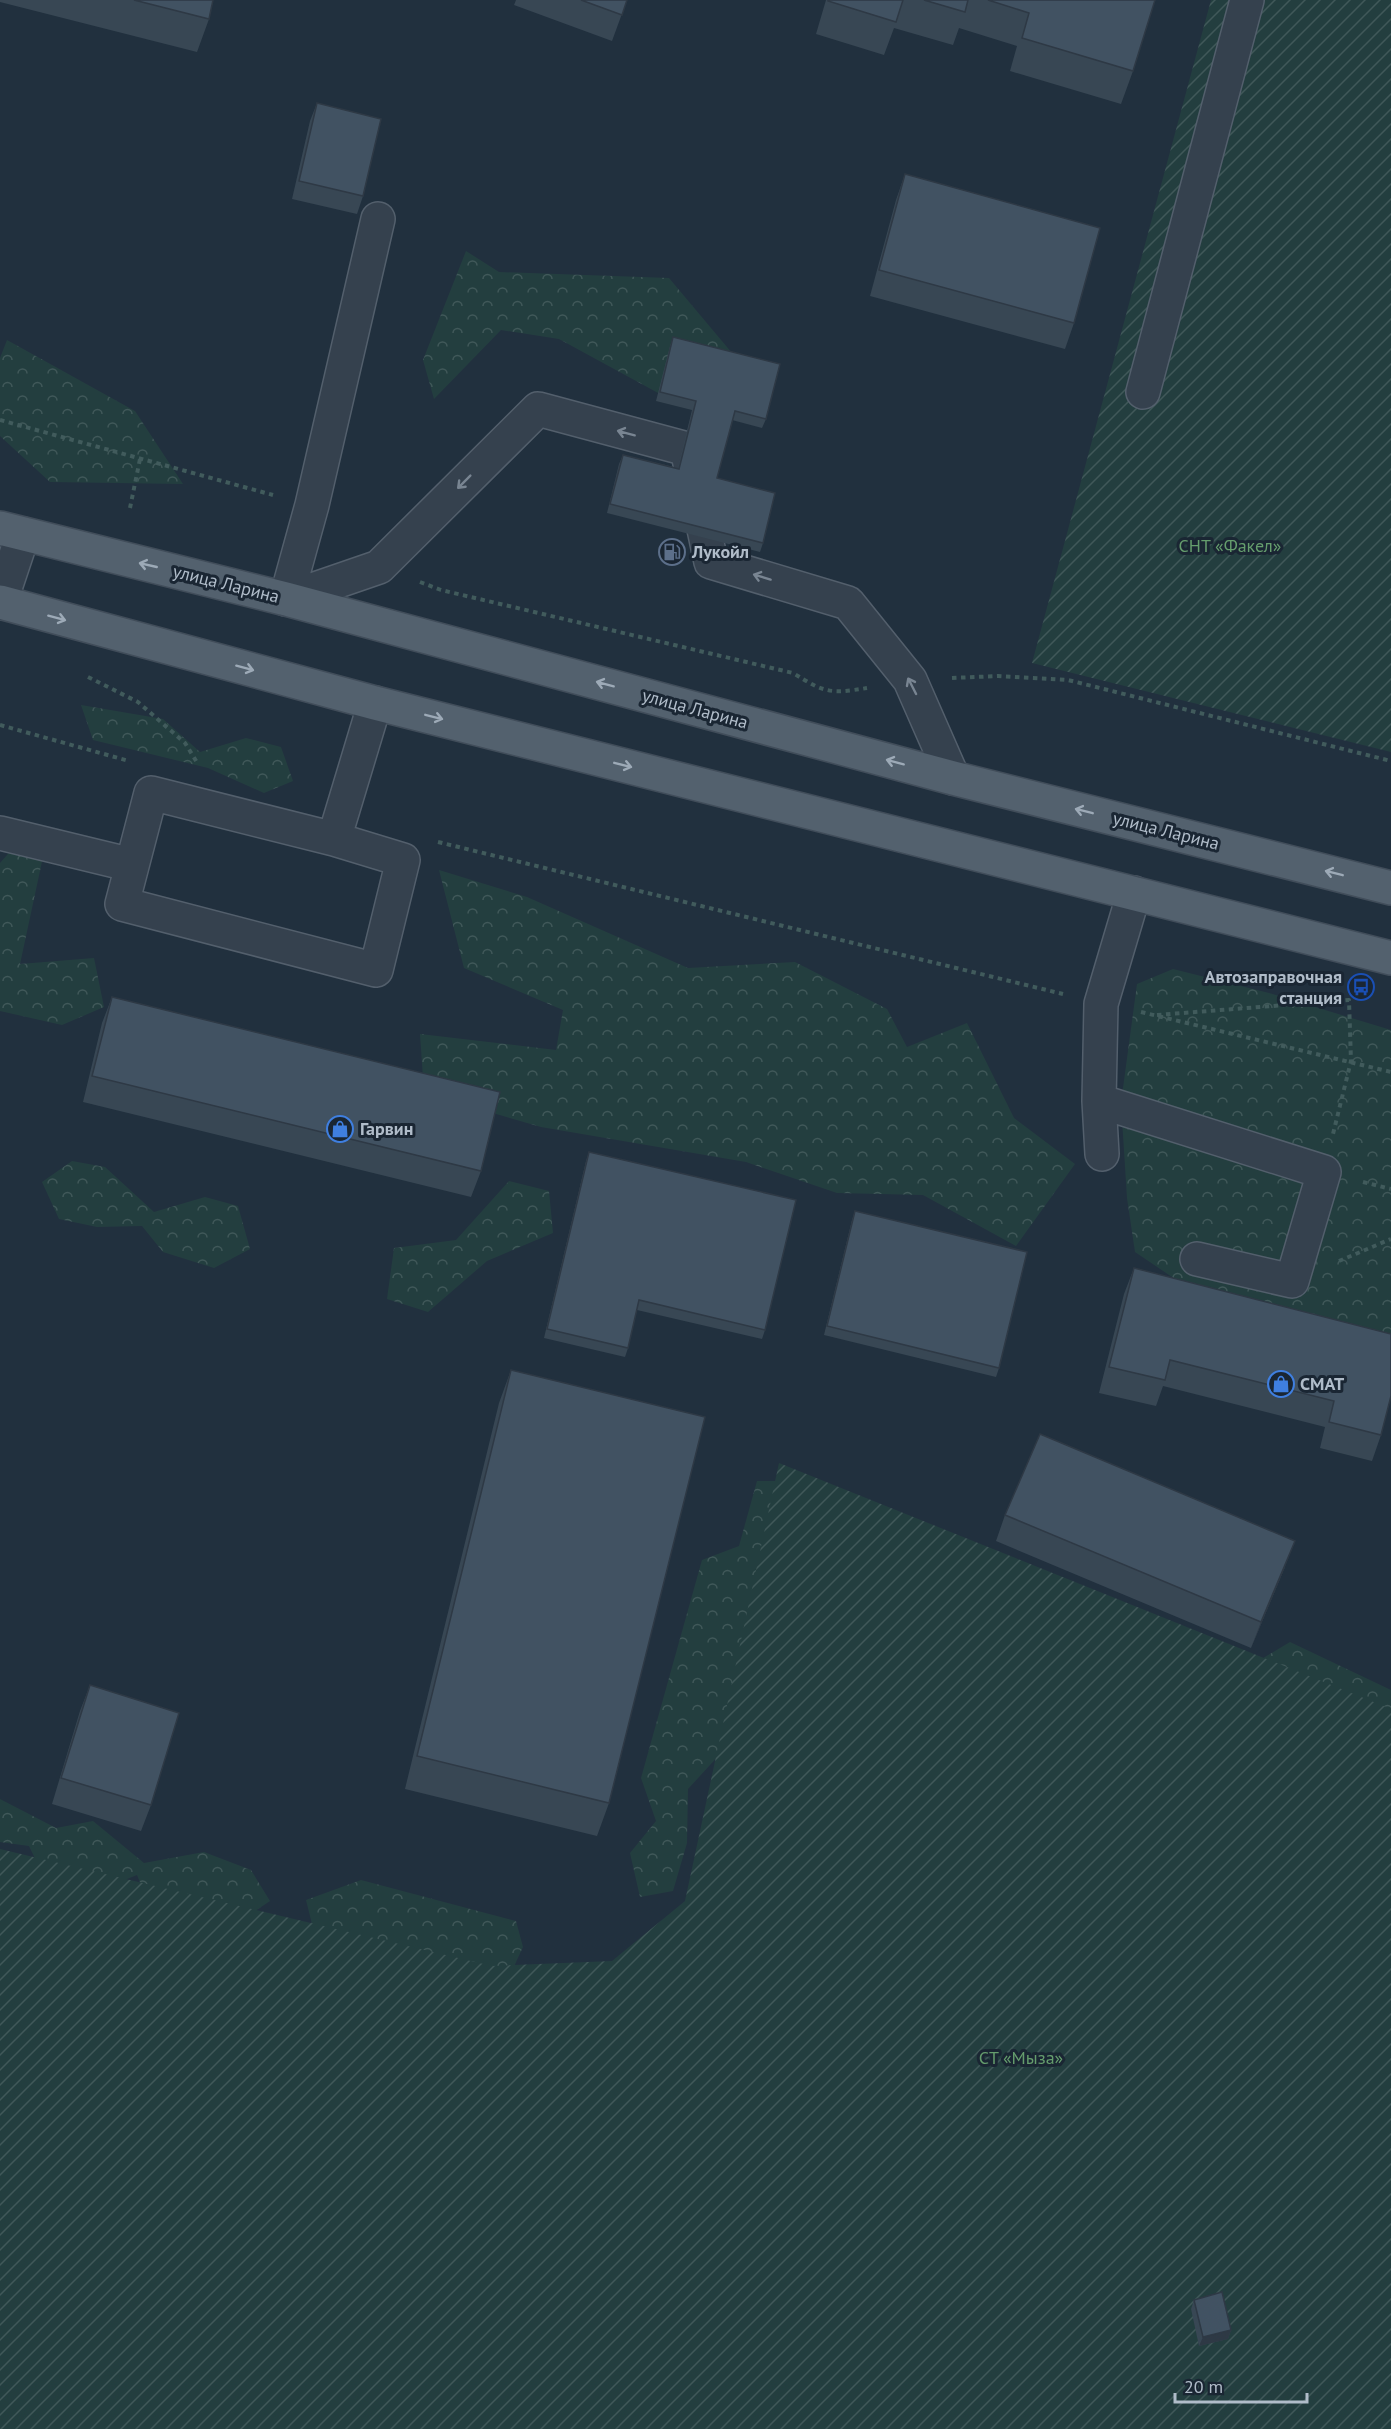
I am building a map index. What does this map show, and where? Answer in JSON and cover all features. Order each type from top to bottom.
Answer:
[{"type":"main road","name":"улица Ларина","points":[[12,531],[286,599],[953,778],[1391,888]]},
{"type":"main road","points":[[0,602],[375,702],[1391,958]]},
{"type":"lane","points":[[1143,392],[1247,0]]},
{"type":"lane","points":[[286,599],[312,505],[378,219]]},
{"type":"lane","points":[[286,599],[379,567],[538,409],[687,449],[711,562],[848,603],[910,680],[953,778]]},
{"type":"lane","points":[[0,602],[12,531]]},
{"type":"lane","points":[[334,838],[375,702]]},
{"type":"lane","points":[[151,794],[334,838],[403,860],[376,970],[122,904],[132,866],[151,794]]},
{"type":"lane","points":[[0,833],[132,866]]},
{"type":"lane","points":[[1102,1154],[1099,1101],[1101,1004],[1134,893]]},
{"type":"lane","points":[[1099,1101],[1324,1172],[1292,1281],[1197,1259]]},
{"type":"path","points":[[0,420],[312,505]]},
{"type":"path","points":[[130,508],[140,459]]},
{"type":"path","points":[[379,567],[441,590],[794,673],[820,690],[841,692],[910,680],[998,676],[1068,680],[1391,760]]},
{"type":"path","points":[[88,677],[138,702],[185,743],[203,773]]},
{"type":"path","points":[[0,725],[132,762]]},
{"type":"path","points":[[431,841],[1391,1072]]},
{"type":"path","points":[[1153,1015],[1349,1000],[1351,1061],[1324,1172],[1391,1190]]},
{"type":"green space","name":"СНТ «Факел»","points":[[1211,0],[1391,0],[1391,752],[1032,663]]},
{"type":"green space","points":[[466,251],[499,272],[669,278],[732,353],[671,400],[559,339],[501,330],[434,399],[423,360]]},
{"type":"green space","points":[[7,340],[135,411],[183,484],[50,482],[0,436],[0,358]]},
{"type":"green space","points":[[81,705],[163,719],[200,752],[246,738],[281,747],[293,781],[264,793],[208,768],[93,740]]},
{"type":"green space","points":[[15,846],[43,857],[20,964],[94,958],[104,1007],[62,1025],[0,1011],[0,863]]},
{"type":"green space","points":[[439,870],[527,897],[688,968],[795,962],[887,1009],[907,1047],[967,1023],[1014,1118],[1075,1164],[1016,1246],[923,1195],[837,1193],[746,1162],[541,1127],[424,1093],[420,1034],[556,1050],[563,1010],[464,968]]},
{"type":"green space","points":[[1173,969],[1269,993],[1391,1030],[1391,1354],[1215,1306],[1135,1252],[1127,1198],[1121,1103],[1137,984]]},
{"type":"green space","points":[[72,1161],[105,1167],[154,1212],[205,1197],[238,1206],[250,1249],[214,1268],[163,1252],[142,1226],[97,1227],[59,1219],[42,1182]]},
{"type":"green space","points":[[509,1181],[549,1191],[553,1233],[487,1261],[428,1312],[387,1299],[394,1248],[456,1240]]},
{"type":"green space","name":"СТ «Мыза»","points":[[779,1463],[1391,1709],[1391,2429],[0,2429],[0,1849],[492,1966],[612,1961],[685,1901]]},
{"type":"green space","points":[[757,1481],[803,1481],[788,1680],[688,1789],[687,1843],[673,1891],[640,1897],[630,1853],[656,1821],[641,1778],[702,1560],[739,1546]]},
{"type":"green space","points":[[1290,1642],[1391,1690],[1391,1741],[1255,1663]]},
{"type":"green space","points":[[0,1799],[56,1828],[93,1821],[144,1863],[204,1852],[251,1870],[270,1901],[237,1923],[151,1909],[137,1875],[97,1891],[43,1875],[29,1846],[0,1842]]},
{"type":"green space","points":[[361,1880],[516,1921],[523,1947],[510,1975],[315,1936],[306,1900]]},
{"type":"building","points":[[134,0],[213,0],[209,19]]},
{"type":"building","points":[[581,0],[627,0],[622,15]]},
{"type":"building","points":[[828,0],[903,0],[896,22]]},
{"type":"building","points":[[924,0],[968,0],[965,12]]},
{"type":"building","points":[[988,0],[1155,0],[1133,71],[1022,38],[1029,13]]},
{"type":"building","points":[[317,103],[381,119],[363,196],[299,181]]},
{"type":"building","points":[[905,174],[1100,228],[1074,323],[879,270]]},
{"type":"building","points":[[673,337],[780,364],[766,419],[735,411],[717,478],[775,493],[763,543],[610,504],[623,455],[679,469],[696,401],[660,392]]},
{"type":"building","points":[[112,997],[500,1092],[481,1171],[92,1076]]},
{"type":"building","points":[[589,1152],[796,1200],[765,1330],[639,1300],[628,1348],[547,1329]]},
{"type":"building","points":[[855,1211],[1027,1252],[999,1368],[827,1326]]},
{"type":"building","points":[[1134,1268],[1391,1334],[1391,1396],[1381,1435],[1329,1422],[1334,1401],[1170,1360],[1165,1380],[1109,1367]]},
{"type":"building","points":[[511,1370],[705,1417],[609,1803],[417,1756]]},
{"type":"building","points":[[1040,1434],[1295,1541],[1261,1622],[1005,1515]]},
{"type":"building","points":[[90,1685],[179,1713],[151,1805],[61,1778]]},
{"type":"building","points":[[1222,2292],[1231,2330],[1203,2337],[1194,2300]]},
{"type":"place","name":"Лукойл","points":[[672,552]]},
{"type":"place","name":"Автозаправочная станция","points":[[1361,987]]},
{"type":"place","name":"Гарвин","points":[[340,1129]]},
{"type":"place","name":"СМАТ","points":[[1281,1384]]}]
